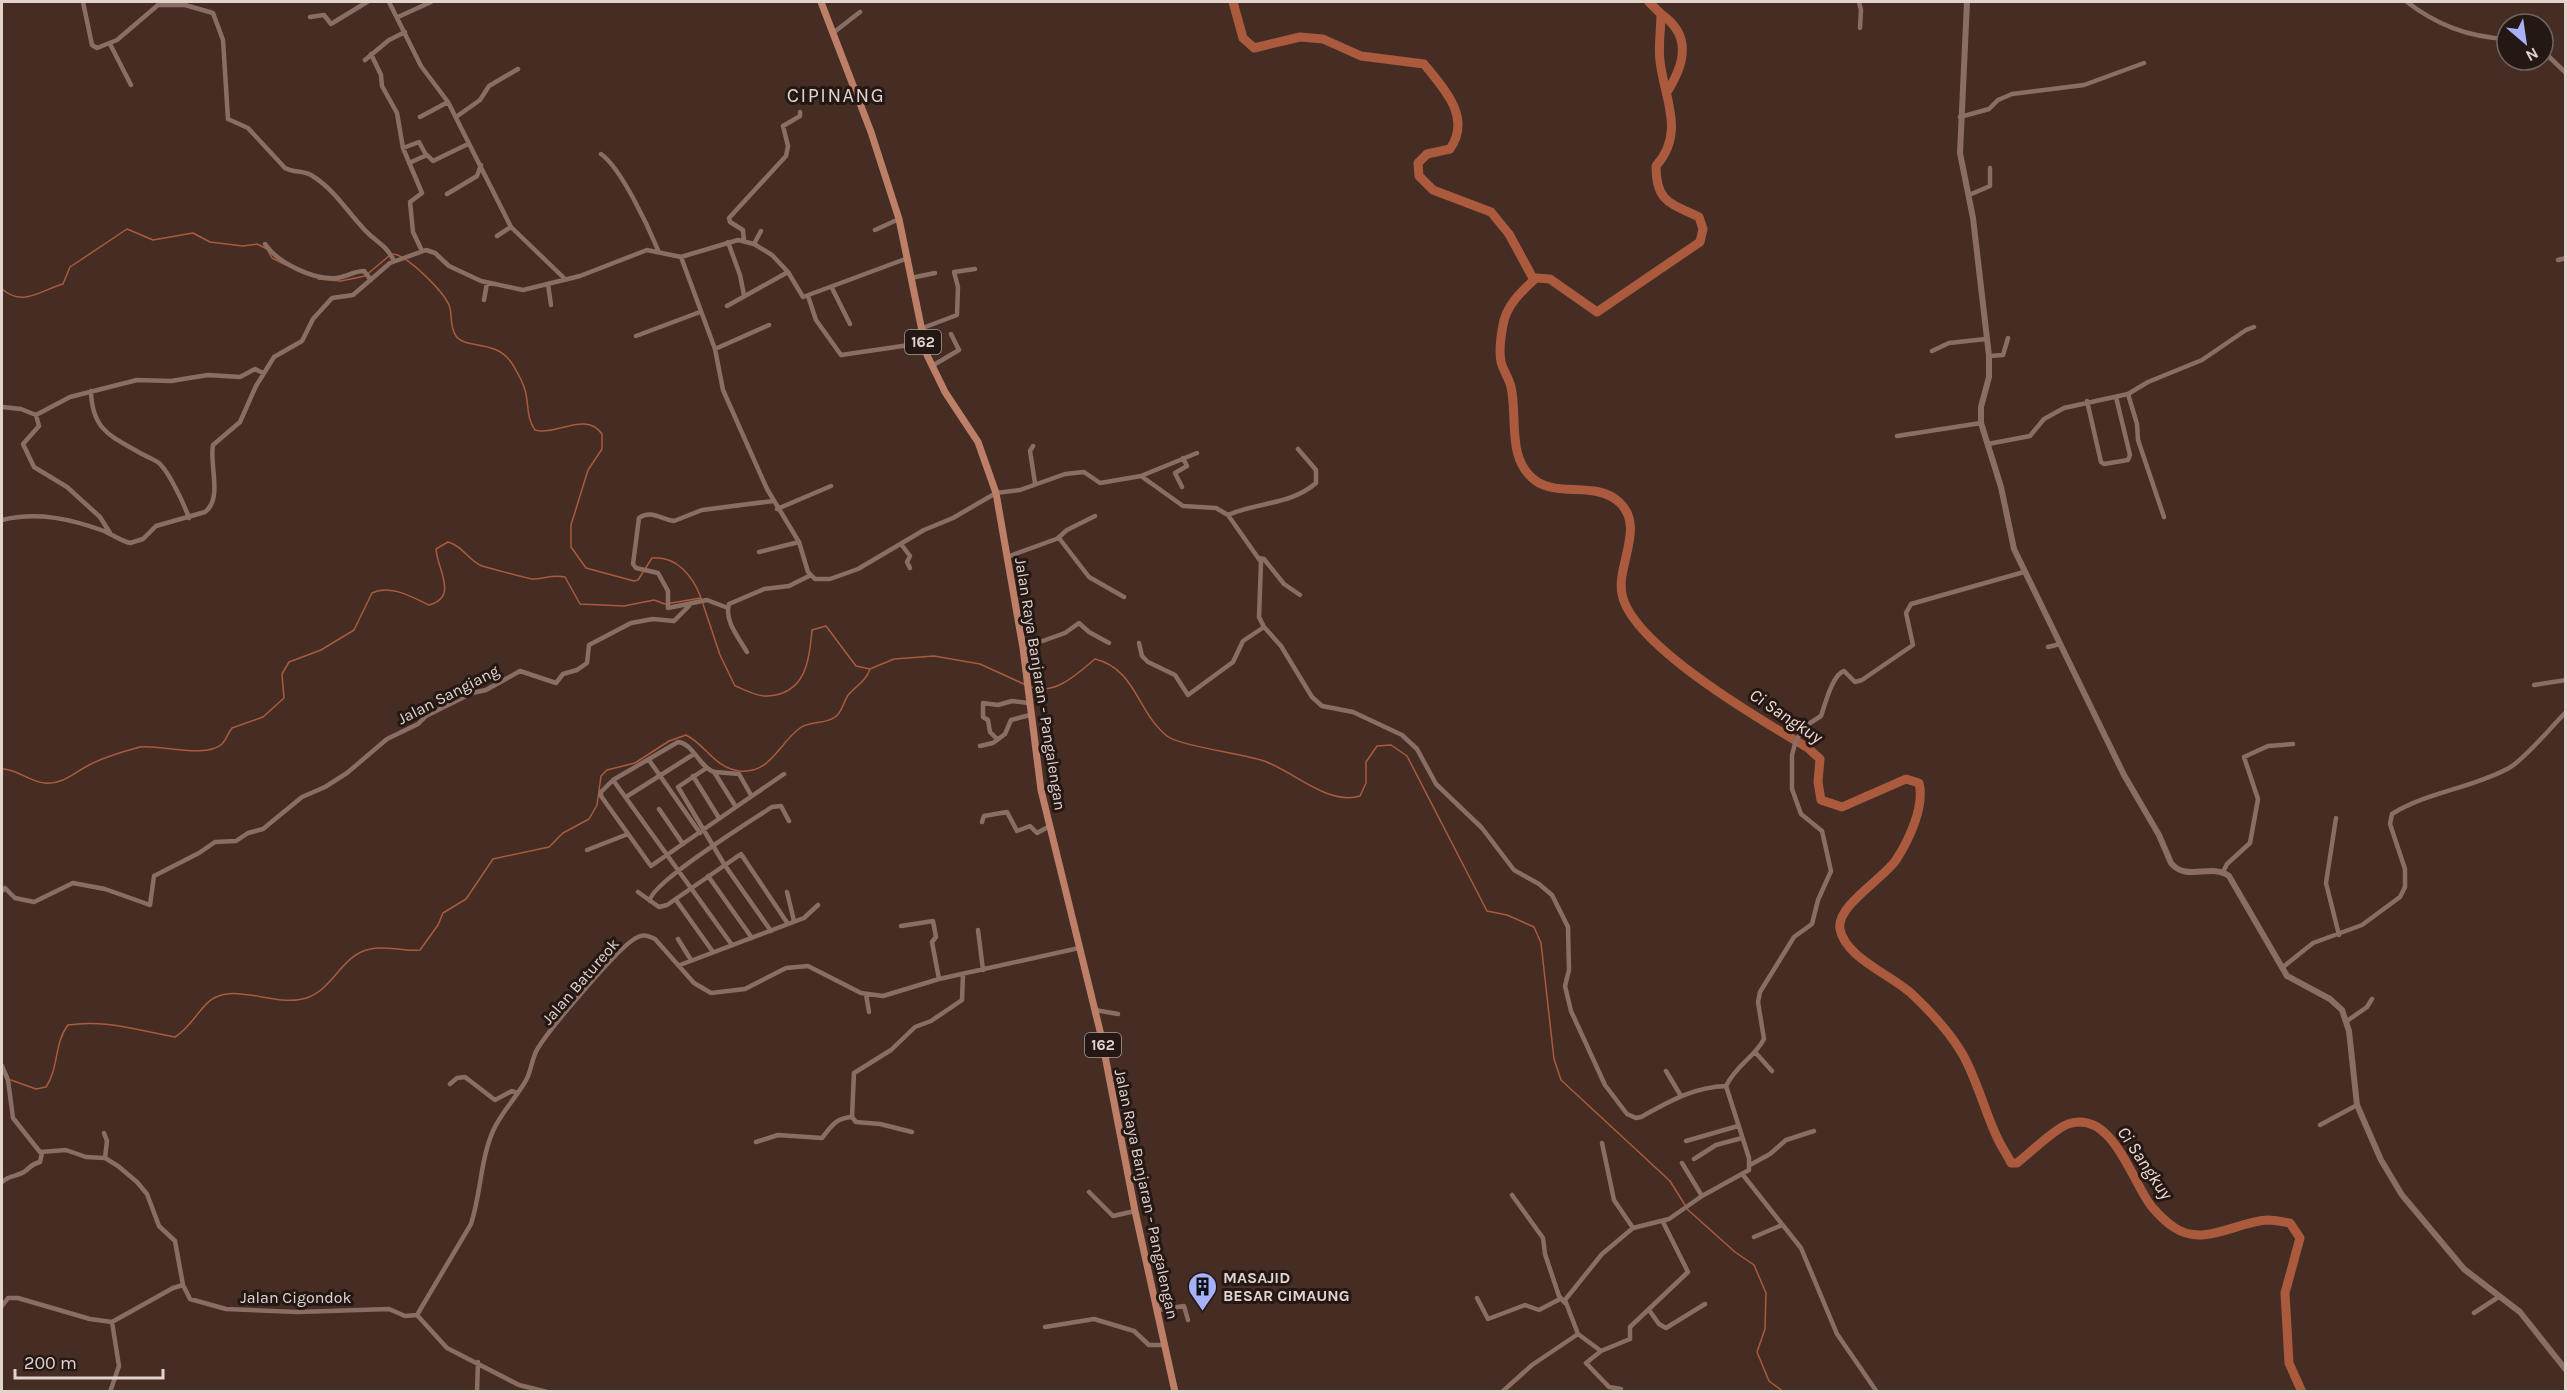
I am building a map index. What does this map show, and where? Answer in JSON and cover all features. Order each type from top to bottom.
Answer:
[{"type":"main road","name":"Jalan Raya Banjaran - Pangalengan","points":[[821,2],[871,132],[899,219],[923,343],[932,366],[978,442],[996,493],[1023,648],[1041,790],[1095,1010],[1135,1211],[1175,1391]]},
{"type":"street","points":[[83,2],[92,45],[100,48],[110,44],[158,3],[185,5],[213,13],[223,40],[228,119],[248,128],[285,168],[290,171],[304,171],[332,190],[365,231],[388,249],[393,260]]},
{"type":"street","points":[[310,17],[324,15],[331,24],[367,2]]},
{"type":"street","points":[[389,2],[421,66],[448,102],[511,227],[564,278]]},
{"type":"street","points":[[398,17],[431,2]]},
{"type":"street","points":[[1859,2],[1860,28]]},
{"type":"street","points":[[1967,2],[1960,153],[1969,195],[1989,356],[1989,377],[1981,407],[1981,423],[2001,487],[2014,549],[2024,572],[2132,790],[2159,835],[2171,863],[2183,872],[2223,872],[2233,881],[2292,980],[2334,1002],[2347,1021],[2357,1105],[2381,1160],[2402,1195],[2464,1269],[2520,1312],[2565,1371]]},
{"type":"street","points":[[2406,2],[2443,26],[2495,37]]},
{"type":"street","points":[[833,33],[860,12]]},
{"type":"street","points":[[365,60],[389,40],[405,32]]},
{"type":"street","points":[[110,44],[131,85]]},
{"type":"street","points":[[371,54],[381,75],[382,86],[397,113],[403,148],[423,194],[410,202],[413,232],[422,251]]},
{"type":"street","points":[[1960,117],[1989,109],[1998,100],[2012,94],[2084,85],[2144,63]]},
{"type":"street","points":[[456,117],[480,100],[489,86],[518,69]]},
{"type":"street","points":[[420,117],[448,102]]},
{"type":"street","points":[[744,241],[743,230],[729,219],[782,162],[788,146],[783,126],[800,116],[800,112]]},
{"type":"street","points":[[403,148],[419,142],[426,155],[433,161],[468,144]]},
{"type":"street","points":[[601,153],[610,161],[637,205],[658,250]]},
{"type":"street","points":[[409,163],[426,155]]},
{"type":"street","points":[[447,194],[477,176],[481,165]]},
{"type":"street","points":[[1969,195],[1989,188],[1990,168]]},
{"type":"street","points":[[875,230],[899,219]]},
{"type":"street","points":[[497,236],[511,227]]},
{"type":"street","points":[[754,244],[761,231]]},
{"type":"street","points":[[2,520],[36,514],[110,533],[124,542],[135,543],[156,526],[189,518],[211,507],[213,446],[240,422],[263,374],[274,357],[302,340],[313,320],[332,298],[353,295],[369,276],[393,260],[404,260],[422,251],[431,251],[449,266],[487,283],[516,290],[594,271],[647,250],[658,250],[681,257],[728,242],[744,241],[772,255],[788,272],[800,295],[808,296],[908,258]]},
{"type":"street","points":[[728,242],[744,295]]},
{"type":"street","points":[[265,244],[281,261],[318,275],[339,278],[356,271],[369,276]]},
{"type":"street","points":[[681,257],[715,349],[723,390],[773,501],[799,542],[811,575],[821,579],[839,577],[996,493],[1020,490],[1065,474],[1084,472],[1100,483],[1140,476],[1197,453]]},
{"type":"street","points":[[2558,260],[2565,258]]},
{"type":"street","points":[[920,329],[957,315],[958,289],[954,272],[975,269]]},
{"type":"street","points":[[727,306],[788,272]]},
{"type":"street","points":[[911,278],[935,273]]},
{"type":"street","points":[[484,300],[487,283]]},
{"type":"street","points":[[548,284],[551,305]]},
{"type":"street","points":[[832,288],[850,324]]},
{"type":"street","points":[[808,296],[816,320],[841,355],[923,343]]},
{"type":"street","points":[[636,336],[700,312]]},
{"type":"street","points":[[715,349],[769,325]]},
{"type":"street","points":[[1988,444],[2032,435],[2041,422],[2064,408],[2128,394],[2148,382],[2202,360],[2254,327]]},
{"type":"street","points":[[932,366],[959,350],[951,334]]},
{"type":"street","points":[[1989,356],[2003,355],[2008,338]]},
{"type":"street","points":[[1932,351],[1951,343],[1986,339]]},
{"type":"street","points":[[2,407],[21,409],[36,415],[70,397],[139,380],[150,383],[208,375],[240,377],[255,369],[263,374]]},
{"type":"street","points":[[91,391],[95,414],[102,429],[114,440],[160,464],[183,502],[189,518]]},
{"type":"street","points":[[2128,394],[2137,424],[2138,440],[2164,517]]},
{"type":"street","points":[[2088,401],[2101,462],[2120,462],[2130,457],[2126,427],[2116,397]]},
{"type":"street","points":[[36,415],[39,426],[23,444],[27,458],[34,467],[67,488],[100,517],[110,533]]},
{"type":"street","points":[[1897,436],[1981,423]]},
{"type":"street","points":[[1033,446],[1030,452],[1035,483]]},
{"type":"street","points":[[1228,515],[1256,505],[1289,499],[1315,484],[1316,470],[1298,449]]},
{"type":"street","points":[[1182,487],[1175,473],[1186,466],[1183,458]]},
{"type":"street","points":[[1140,476],[1183,506],[1216,508],[1228,515],[1259,558],[1262,570],[1257,613],[1264,627],[1281,646],[1316,701],[1322,706],[1353,712],[1402,735],[1417,749],[1437,784],[1482,828],[1514,870],[1539,884],[1552,895],[1568,927],[1570,957],[1565,986],[1566,1000],[1596,1069],[1627,1114],[1641,1117],[1702,1087],[1726,1086]]},
{"type":"street","points":[[777,509],[831,486]]},
{"type":"street","points":[[728,608],[707,600],[689,606],[668,606],[668,591],[658,573],[636,567],[633,564],[640,516],[660,515],[674,521],[702,510],[773,501]]},
{"type":"street","points":[[1007,557],[1058,538],[1067,530],[1095,516]]},
{"type":"street","points":[[1058,538],[1089,577],[1124,597]]},
{"type":"street","points":[[759,552],[799,542]]},
{"type":"street","points":[[901,544],[910,556],[907,562],[910,568]]},
{"type":"street","points":[[1259,558],[1264,559],[1284,584],[1300,596]]},
{"type":"street","points":[[1726,1086],[1741,1063],[1755,1052],[1764,1036],[1758,1002],[1760,992],[1794,937],[1812,924],[1818,900],[1831,871],[1822,831],[1801,814],[1793,798],[1792,755],[1796,740],[1807,725],[1821,716],[1824,700],[1839,672],[1846,672],[1855,681],[1863,680],[1913,645],[1906,614],[1911,604],[2024,572]]},
{"type":"street","points":[[747,652],[732,627],[729,604],[764,589],[789,586],[811,575]]},
{"type":"street","name":"Jalan Sangiang","points":[[2,891],[5,888],[15,898],[34,902],[74,883],[105,889],[150,905],[153,878],[157,873],[199,854],[215,842],[236,841],[248,833],[268,826],[302,797],[325,788],[347,773],[387,739],[418,724],[426,716],[472,693],[486,690],[520,671],[556,683],[563,674],[578,670],[587,663],[589,645],[596,639],[639,621],[674,621],[689,606]]},
{"type":"street","points":[[1023,648],[1065,633],[1079,623],[1089,632],[1109,643]]},
{"type":"street","points":[[1139,643],[1142,656],[1148,662],[1175,675],[1188,694],[1233,662],[1243,641],[1264,627]]},
{"type":"street","points":[[2048,647],[2060,644]]},
{"type":"street","points":[[2534,685],[2565,680]]},
{"type":"street","points":[[997,739],[990,732],[988,720],[982,717],[983,703],[998,705],[1012,701],[1029,702]]},
{"type":"street","points":[[2283,968],[2313,943],[2339,935],[2379,915],[2397,901],[2403,893],[2405,869],[2390,824],[2392,814],[2508,769],[2565,712]]},
{"type":"street","points":[[980,746],[1005,734],[1011,720],[1030,715]]},
{"type":"street","points":[[751,795],[739,774],[705,769],[684,743],[678,742],[613,780],[601,792],[651,866],[784,774]]},
{"type":"street","points":[[2223,872],[2227,864],[2250,843],[2259,799],[2244,757],[2268,746],[2292,744]]},
{"type":"street","points":[[626,797],[694,754]]},
{"type":"street","points":[[649,760],[771,931]]},
{"type":"street","points":[[701,832],[678,787],[705,769]]},
{"type":"street","points":[[714,772],[736,807]]},
{"type":"street","points":[[693,776],[719,818]]},
{"type":"street","points":[[613,780],[732,945]]},
{"type":"street","points":[[650,901],[652,893],[678,871],[712,846],[775,806],[781,806],[789,821]]},
{"type":"street","points":[[660,809],[683,844]]},
{"type":"street","points":[[982,822],[984,816],[1007,812],[1017,831],[1030,826],[1036,833],[1050,826]]},
{"type":"street","points":[[2336,818],[2326,883],[2339,935]]},
{"type":"street","points":[[587,850],[628,834]]},
{"type":"street","points":[[638,892],[659,907],[676,900],[741,854],[791,923]]},
{"type":"street","points":[[708,876],[752,938]]},
{"type":"street","points":[[786,892],[791,923]]},
{"type":"street","points":[[676,900],[713,952]]},
{"type":"street","points":[[680,965],[791,923],[809,915],[818,905]]},
{"type":"street","points":[[901,926],[933,921],[936,937],[932,942],[939,979]]},
{"type":"street","points":[[978,930],[983,970]]},
{"type":"street","name":"Jalan Batureok","points":[[417,1315],[471,1224],[476,1209],[483,1160],[493,1131],[528,1078],[533,1056],[539,1046],[632,940],[647,935],[655,939],[694,983],[711,993],[745,989],[786,968],[808,966],[866,994],[892,994],[939,979],[1079,948]]},
{"type":"street","points":[[678,939],[691,960]]},
{"type":"street","points":[[912,1132],[880,1124],[856,1122],[852,1117],[855,1073],[891,1050],[915,1027],[931,1021],[962,1000],[963,974]]},
{"type":"street","points":[[866,994],[869,1012]]},
{"type":"street","points":[[2347,1021],[2367,1007],[2372,999]]},
{"type":"street","points":[[1095,1010],[1118,1014]]},
{"type":"street","points":[[1755,1052],[1772,1071]]},
{"type":"street","points":[[2,1066],[8,1080],[13,1118],[42,1153],[40,1162],[31,1164],[22,1173],[12,1175],[2,1182]]},
{"type":"street","points":[[1666,1071],[1681,1096]]},
{"type":"street","points":[[450,1084],[457,1078],[465,1077],[495,1100],[512,1091],[517,1093]]},
{"type":"street","points":[[1726,1086],[1750,1165]]},
{"type":"street","points":[[2320,1125],[2357,1105]]},
{"type":"street","points":[[756,1142],[778,1135],[822,1138],[826,1129],[838,1119],[852,1117]]},
{"type":"street","points":[[1686,1141],[1738,1125]]},
{"type":"street","points":[[1477,1298],[1487,1318],[1525,1305],[1539,1310],[1562,1301],[1602,1254],[1633,1228],[1663,1222],[1702,1196],[1743,1175],[1750,1165],[1786,1140],[1814,1131]]},
{"type":"street","points":[[104,1133],[105,1158]]},
{"type":"street","points":[[1694,1159],[1716,1145],[1742,1138]]},
{"type":"street","points":[[1602,1143],[1614,1200],[1633,1228]]},
{"type":"street","points":[[2,1306],[8,1298],[18,1298],[90,1319],[112,1322],[173,1288],[183,1285],[175,1241],[159,1226],[147,1194],[118,1166],[105,1158],[86,1157],[66,1150],[42,1153]]},
{"type":"street","points":[[1682,1163],[1702,1196]]},
{"type":"street","points":[[1743,1175],[1801,1248],[1837,1334],[1877,1392]]},
{"type":"street","points":[[1089,1192],[1113,1216],[1135,1211]]},
{"type":"street","points":[[1512,1195],[1543,1238],[1545,1254],[1562,1301],[1578,1334],[1601,1352]]},
{"type":"street","points":[[1622,1389],[1609,1387],[1585,1362],[1631,1338],[1628,1329],[1689,1271],[1680,1260],[1663,1222]]},
{"type":"street","points":[[1754,1237],[1782,1225]]},
{"type":"street","name":"Jalan Cigondok","points":[[183,1285],[190,1299],[226,1309],[298,1312],[389,1309],[405,1316],[417,1315]]},
{"type":"street","points":[[2474,1314],[2500,1296]]},
{"type":"street","points":[[1649,1310],[1659,1324],[1666,1328],[1705,1304]]},
{"type":"street","points":[[1158,1310],[1184,1305],[1188,1320]]},
{"type":"street","points":[[417,1315],[447,1348],[519,1385],[546,1392]]},
{"type":"street","points":[[1045,1327],[1094,1320],[1134,1331],[1149,1345],[1165,1345]]},
{"type":"street","points":[[110,1392],[119,1366],[112,1322]]},
{"type":"street","points":[[1502,1392],[1532,1365],[1578,1334]]},
{"type":"street","points":[[477,1392],[478,1362]]},
{"type":"waterway","points":[[1233,2],[1243,38],[1254,48],[1300,37],[1323,39],[1361,56],[1424,64],[1447,93],[1457,115],[1458,126],[1450,149],[1427,154],[1418,163],[1419,176],[1433,190],[1491,212],[1509,234],[1534,280]]},
{"type":"waterway","name":"Ci Sangkuy","points":[[1649,2],[1661,14],[1659,55],[1672,128],[1665,153],[1656,166],[1657,178],[1662,194],[1667,200],[1699,217],[1703,229],[1700,242],[1597,312],[1550,279],[1536,278],[1515,299],[1505,318],[1500,353],[1501,362],[1511,387],[1515,437],[1520,462],[1536,481],[1545,486],[1600,492],[1619,502],[1627,512],[1630,523],[1621,583],[1622,594],[1631,614],[1649,636],[1673,658],[1732,701],[1808,748],[1820,759],[1818,782],[1821,800],[1842,807],[1906,779],[1919,783],[1918,812],[1906,843],[1890,867],[1845,911],[1840,929],[1844,939],[1860,958],[1905,988],[1934,1016],[1952,1038],[1968,1065],[1996,1135],[2011,1163],[2017,1163],[2062,1127],[2084,1122],[2097,1127],[2109,1137],[2152,1207],[2175,1228],[2198,1235],[2257,1221],[2271,1220],[2290,1223],[2300,1238],[2285,1293],[2289,1363],[2302,1392]]},
{"type":"waterway","points":[[1661,14],[1678,31],[1682,50],[1678,71],[1667,92]]},
{"type":"waterway","points":[[2,289],[17,297],[24,297],[63,284],[70,267],[127,229],[153,240],[193,233],[210,242],[243,246],[257,244],[267,249],[272,258],[286,265]]},
{"type":"waterway","points":[[393,254],[407,260],[440,291],[449,305],[456,336],[467,343],[499,351],[513,365],[523,384],[530,421],[535,430],[552,430],[579,424],[595,427],[602,434],[602,449],[588,470],[571,525],[571,547],[586,568],[634,581],[638,580],[652,558],[669,560],[689,575],[701,598]]},
{"type":"waterway","points":[[318,279],[341,281],[365,276],[389,256]]},
{"type":"waterway","points":[[2,769],[39,782],[52,783],[64,780],[102,759],[140,747],[194,751],[215,748],[222,744],[232,728],[263,717],[284,698],[282,674],[289,662],[321,650],[354,630],[372,593],[393,591],[429,605],[438,601],[445,589],[436,549],[448,542],[482,566],[532,579],[565,577],[580,604],[624,606],[654,600],[665,604],[701,598],[720,655],[735,686],[759,695],[780,694],[798,682],[807,664],[812,630],[826,626],[856,666],[870,669],[894,659],[934,656],[980,664],[1026,685]]},
{"type":"waterway","points":[[1030,687],[1048,689],[1057,686],[1073,677],[1095,659],[1109,664],[1128,681],[1157,726],[1174,740],[1264,761],[1323,792],[1336,796],[1348,798],[1360,796],[1366,783],[1366,762],[1377,746],[1391,745],[1407,756],[1487,911],[1507,915],[1534,927],[1541,943],[1554,1059],[1561,1080],[1670,1181],[1685,1205]]},
{"type":"waterway","points":[[11,1080],[36,1089],[46,1087],[53,1072],[60,1040],[68,1025],[122,1026],[175,1037],[187,1027],[209,1001],[225,994],[297,1000],[318,992],[360,952],[376,948],[420,950],[438,925],[443,913],[466,899],[493,859],[549,847],[563,833],[589,819],[597,805],[601,776],[607,770],[635,763],[669,741],[686,735],[723,766],[739,771],[759,768],[767,763],[800,728],[838,715],[847,697],[864,680],[870,669]]},
{"type":"waterway","points":[[1687,1209],[1735,1252],[1754,1265],[1766,1293],[1765,1329],[1757,1352],[1769,1381],[1784,1392]]},
{"type":"place","name":"MASAJID BESAR CIMAUNG","points":[[1202,1312]]},
{"type":"district","name":"CIPINANG","points":[[836,95]]}]
